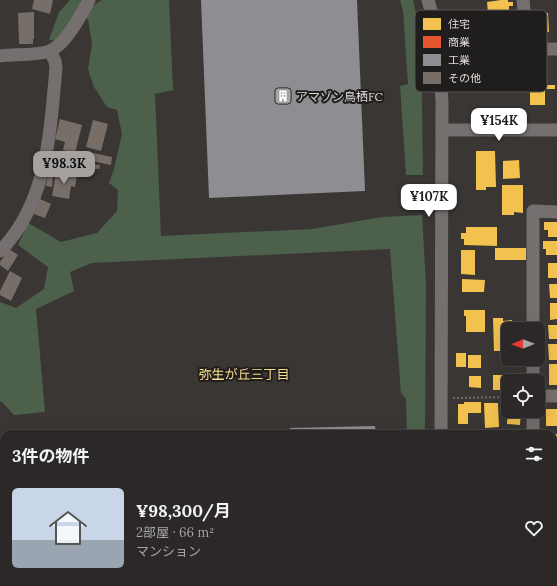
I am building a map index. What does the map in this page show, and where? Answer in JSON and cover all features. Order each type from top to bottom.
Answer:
[{"type":"street","points":[[0,56],[50,51],[62,41],[90,0]]},
{"type":"street","points":[[428,0],[431,10]]},
{"type":"street","points":[[523,0],[524,10]]},
{"type":"street","points":[[547,49],[557,49]]},
{"type":"street","points":[[0,251],[12,239],[20,227],[35,196],[48,148],[56,68],[55,61],[50,51]]},
{"type":"street","points":[[440,92],[442,130],[441,430]]},
{"type":"street","points":[[442,130],[557,130]]},
{"type":"street","points":[[533,322],[533,211],[557,212]]},
{"type":"street","points":[[545,396],[557,396]]},
{"type":"street","points":[[532,430],[533,418]]},
{"type":"path","points":[[452,398],[501,397]]},
{"type":"green space","points":[[70,0],[80,0],[91,7],[102,0],[169,0],[173,90],[155,94],[161,236],[312,229],[382,217],[422,215],[426,284],[425,430],[407,430],[406,399],[401,393],[390,249],[92,263],[70,272],[74,291],[36,309],[45,412],[14,415],[2,402],[0,402],[0,302],[16,308],[44,289],[48,267],[18,245],[28,223],[61,242],[97,233],[117,211],[118,190],[109,183],[114,169],[122,134],[117,110],[107,107],[94,87],[88,69],[92,44],[88,19],[77,17],[59,41],[49,40],[59,12]]},
{"type":"green space","points":[[400,0],[413,0],[415,10],[415,92],[422,92],[423,175],[406,175],[400,86],[408,84],[403,11]]},
{"type":"building: 住宅","points":[[508,0],[508,2],[513,2],[513,6],[509,6],[509,10],[488,10],[487,2]]},
{"type":"building: 住宅","points":[[547,13],[548,13],[549,32],[547,32]]},
{"type":"building: 住宅","points":[[547,85],[555,85],[555,89],[547,89]]},
{"type":"building: 住宅","points":[[530,92],[545,92],[545,105],[530,105]]},
{"type":"building: 住宅","points":[[476,151],[495,151],[496,187],[486,187],[486,190],[476,190]]},
{"type":"building: 住宅","points":[[519,160],[520,178],[503,179],[503,161]]},
{"type":"building: 住宅","points":[[502,185],[523,185],[523,213],[514,212],[514,215],[502,215]]},
{"type":"building: 住宅","points":[[544,222],[557,222],[557,237],[548,237],[548,230],[544,230]]},
{"type":"building: 住宅","points":[[466,227],[497,227],[497,246],[464,245],[464,239],[461,239],[461,233],[466,233]]},
{"type":"building: 住宅","points":[[543,241],[557,241],[557,255],[546,255],[546,249],[543,249]]},
{"type":"building: 住宅","points":[[495,248],[526,248],[526,260],[495,260]]},
{"type":"building: 住宅","points":[[461,250],[475,250],[475,275],[461,274]]},
{"type":"building: 住宅","points":[[548,263],[557,263],[557,278],[548,278]]},
{"type":"building: 住宅","points":[[462,279],[485,280],[484,292],[462,292]]},
{"type":"building: 住宅","points":[[549,284],[557,284],[557,298],[550,298]]},
{"type":"building: 住宅","points":[[550,303],[557,303],[557,319],[550,320]]},
{"type":"building: 住宅","points":[[464,310],[485,310],[485,332],[466,332],[466,316],[464,316]]},
{"type":"building: 住宅","points":[[493,318],[503,318],[503,321],[512,320],[512,322],[501,322],[501,351],[494,351]]},
{"type":"building: 住宅","points":[[548,325],[557,325],[557,339],[549,339]]},
{"type":"building: 住宅","points":[[548,344],[557,344],[557,360],[549,360]]},
{"type":"building: 住宅","points":[[456,353],[466,353],[466,367],[456,367]]},
{"type":"building: 住宅","points":[[468,355],[481,355],[481,368],[468,368]]},
{"type":"building: 住宅","points":[[549,364],[557,364],[557,385],[549,385]]},
{"type":"building: 住宅","points":[[493,375],[501,375],[501,390],[493,390]]},
{"type":"building: 住宅","points":[[469,376],[481,376],[481,388],[469,387]]},
{"type":"building: 住宅","points":[[464,402],[481,402],[481,413],[468,413],[468,424],[458,424],[458,404],[464,404]]},
{"type":"building: 住宅","points":[[484,403],[498,403],[499,427],[485,428]]},
{"type":"building: 住宅","points":[[546,409],[557,409],[557,426],[546,426]]},
{"type":"building: 住宅","points":[[507,418],[520,418],[520,425],[507,424]]},
{"type":"building: 工業","name":"アマゾン鳥栖FC","points":[[201,0],[357,0],[365,191],[209,198]]},
{"type":"building: 工業","points":[[375,426],[376,430],[290,430],[290,428]]},
{"type":"building: その他","points":[[34,0],[53,0],[50,14],[32,9]]},
{"type":"building: その他","points":[[34,12],[33,44],[19,44],[18,13]]},
{"type":"building: その他","points":[[60,119],[82,125],[75,153],[63,150],[65,142],[55,139]]},
{"type":"building: その他","points":[[93,120],[108,124],[101,151],[86,147]]},
{"type":"building: その他","points":[[93,153],[112,157],[111,165],[92,161]]},
{"type":"building: その他","points":[[58,156],[66,157],[63,171],[55,169]]},
{"type":"building: その他","points":[[91,164],[100,165],[99,169],[90,168]]},
{"type":"building: その他","points":[[56,172],[77,175],[75,187],[71,186],[69,199],[52,196]]},
{"type":"building: その他","points":[[48,175],[53,176],[52,187],[46,186]]},
{"type":"building: その他","points":[[40,199],[51,204],[45,218],[34,214]]},
{"type":"building: その他","points":[[9,249],[18,255],[8,271],[0,265],[0,262]]},
{"type":"building: その他","points":[[10,271],[22,278],[11,301],[0,295],[0,291]]},
{"type":"place","name":"アマゾン鳥栖FC","points":[[283,96]]},
{"type":"district","name":"弥生が丘三丁目","points":[[244,374]]}]
